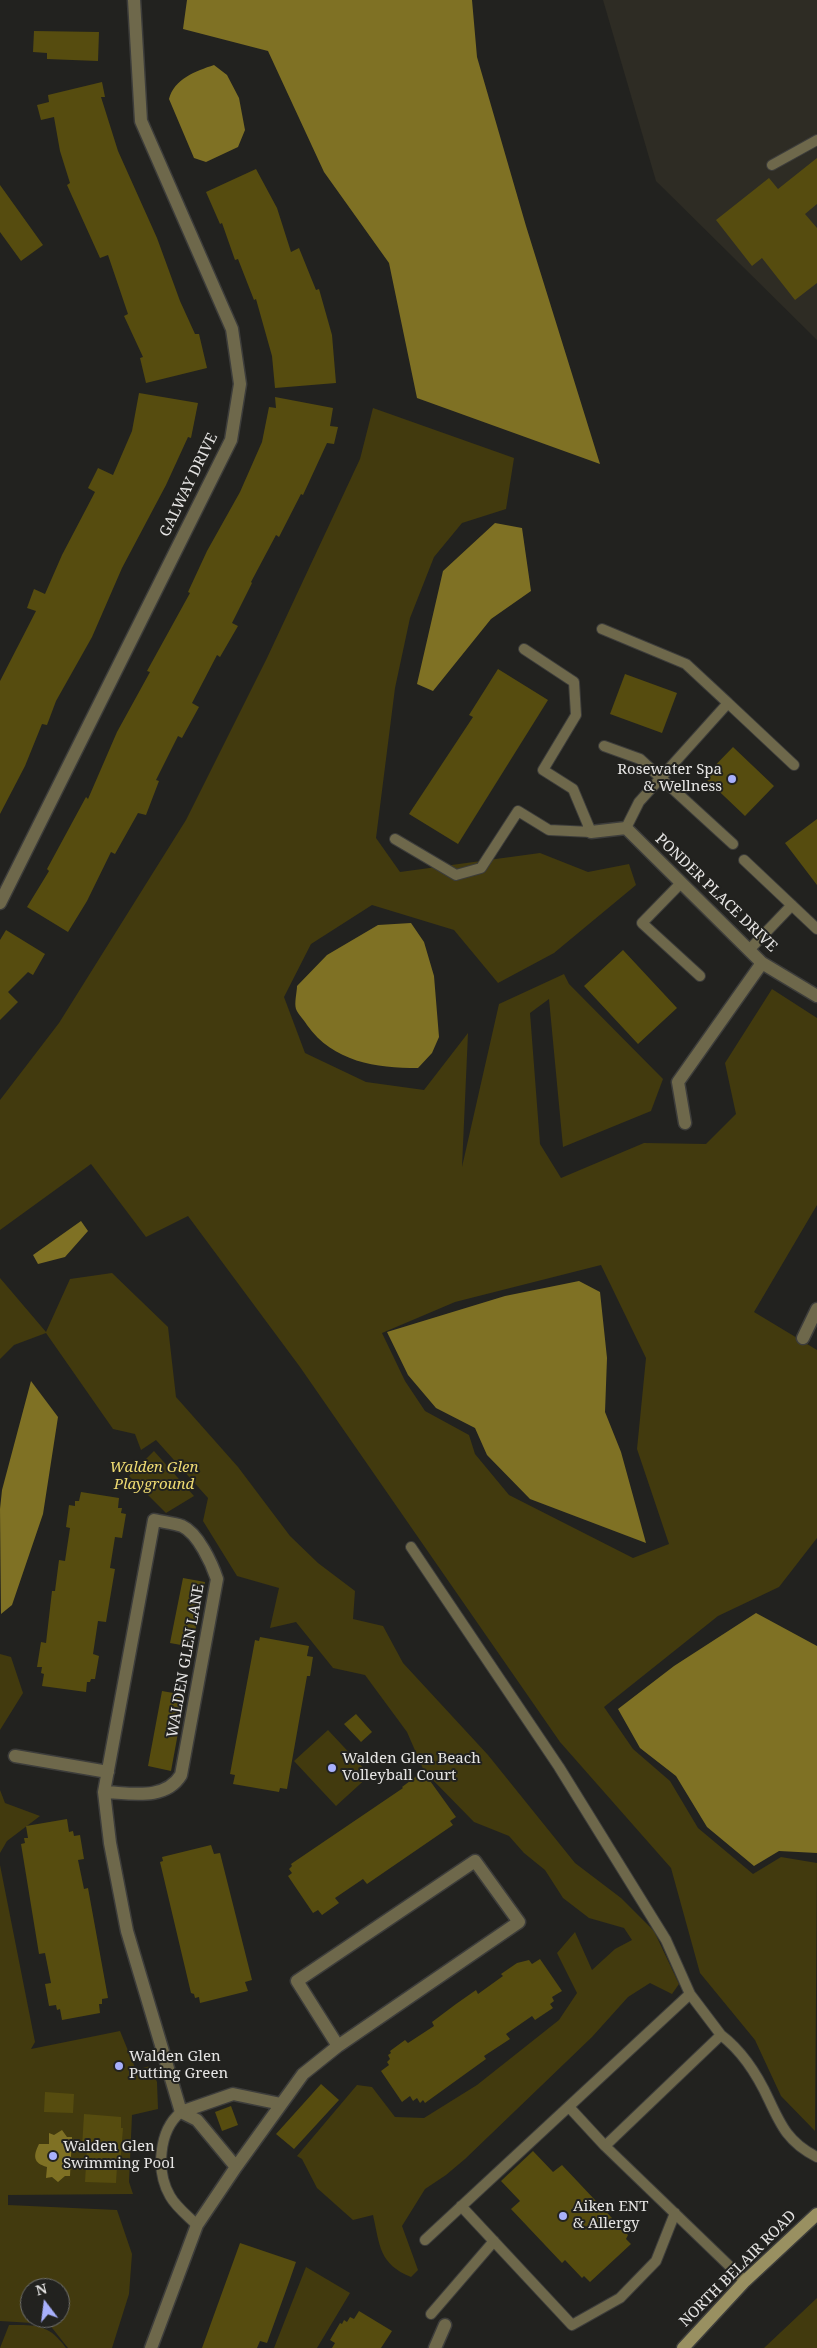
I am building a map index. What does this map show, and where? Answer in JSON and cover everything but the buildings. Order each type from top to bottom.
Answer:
[{"type":"main road","name":"NORTH BELAIR ROAD","points":[[683,2348],[745,2281],[817,2214]]},
{"type":"street","name":"GALWAY DRIVE","points":[[0,903],[231,440],[240,384],[232,329],[141,121],[134,0]]},
{"type":"street","points":[[591,832],[626,828]]},
{"type":"street","name":"PONDER PLACE DRIVE","points":[[626,828],[762,963],[817,996]]},
{"type":"street","points":[[685,1123],[678,1082],[762,963]]},
{"type":"street","points":[[803,1338],[817,1309]]},
{"type":"street","name":"WALDEN GLEN LANE","points":[[104,1792],[162,1792],[177,1782],[182,1775],[217,1580],[211,1563],[200,1544],[184,1526],[154,1520],[104,1792],[110,1843],[127,1931],[181,2112]]},
{"type":"street","points":[[15,1756],[108,1772]]},
{"type":"street","points":[[151,2348],[197,2225],[303,2074],[338,2046],[519,1922],[475,1861],[297,1981],[338,2046]]},
{"type":"street","points":[[181,2112],[233,2094],[281,2104]]},
{"type":"street","points":[[181,2112],[197,2120],[236,2167]]},
{"type":"street","points":[[435,2348],[445,2325]]},
{"type":"lane","points":[[772,165],[817,140]]},
{"type":"lane","points":[[602,629],[686,664],[794,765]]},
{"type":"lane","points":[[395,840],[456,875],[481,868],[518,811],[549,830],[591,832],[573,789],[543,770],[576,715],[574,682],[524,649]]},
{"type":"lane","points":[[626,828],[639,802],[728,703]]},
{"type":"lane","points":[[604,746],[640,759],[733,844]]},
{"type":"lane","points":[[744,860],[817,929]]},
{"type":"lane","points":[[681,882],[642,923],[700,976]]},
{"type":"lane","points":[[749,950],[792,905]]},
{"type":"lane","points":[[411,1547],[559,1767],[666,1940],[690,1994],[720,2036],[732,2044],[751,2068],[768,2098],[778,2123],[791,2139],[817,2157]]},
{"type":"lane","points":[[425,2240],[690,1994]]},
{"type":"lane","points":[[605,2146],[720,2036]]},
{"type":"lane","points":[[569,2107],[605,2146],[745,2281]]},
{"type":"lane","points":[[181,2112],[168,2127],[164,2140],[162,2170],[164,2184],[171,2198],[197,2225]]},
{"type":"lane","points":[[461,2206],[572,2325],[620,2298],[656,2262],[675,2213]]},
{"type":"lane","points":[[432,2314],[494,2241]]},
{"type":"shaded area","points":[[187,0],[472,0],[477,57],[526,226],[600,464],[417,398],[389,263],[324,172],[268,51],[183,29]]},
{"type":"shaded area","points":[[603,0],[817,0],[817,340],[656,181]]},
{"type":"shaded area","points":[[214,65],[227,75],[239,98],[245,130],[238,147],[206,162],[194,158],[169,99],[181,81],[193,73]]},
{"type":"shaded area","points":[[495,523],[522,528],[531,591],[491,619],[433,691],[417,684],[443,571]]},
{"type":"shaded area","points":[[411,923],[424,942],[434,976],[439,1037],[432,1053],[418,1068],[371,1064],[342,1055],[318,1037],[297,1011],[295,1004],[297,986],[327,955],[378,925]]},
{"type":"shaded area","points":[[81,1221],[88,1231],[65,1257],[38,1264],[33,1255]]},
{"type":"shaded area","points":[[579,1281],[600,1292],[607,1358],[605,1412],[621,1452],[646,1543],[530,1499],[487,1455],[475,1428],[436,1408],[408,1375],[387,1332],[505,1296]]},
{"type":"shaded area","points":[[31,1381],[58,1417],[43,1514],[12,1605],[1,1614],[0,1509],[2,1490]]},
{"type":"shaded area","points":[[756,1613],[817,1646],[817,1853],[779,1851],[754,1866],[707,1827],[676,1776],[640,1748],[618,1709],[674,1666]]},
{"type":"shaded area","name":"Walden Glen Swimming Pool","points":[[62,2130],[67,2137],[72,2137],[70,2176],[65,2176],[58,2182],[52,2177],[46,2178],[47,2167],[37,2161],[35,2155],[39,2144],[49,2144],[49,2133],[54,2135]]},
{"type":"green space","points":[[373,408],[514,458],[506,509],[462,523],[434,557],[410,618],[395,688],[376,838],[400,872],[540,853],[588,872],[629,864],[636,885],[554,953],[498,983],[454,930],[372,905],[311,944],[284,997],[305,1053],[366,1082],[424,1090],[468,1033],[462,1167],[499,1004],[564,974],[569,984],[663,1079],[651,1111],[563,1147],[549,999],[530,1013],[540,1144],[561,1178],[644,1143],[706,1144],[736,1114],[725,1063],[772,989],[817,1018],[817,1205],[754,1312],[817,1350],[817,1538],[779,1587],[718,1616],[604,1707],[633,1749],[670,1781],[698,1828],[753,1874],[781,1857],[817,1863],[815,2131],[781,2096],[755,2040],[700,1973],[671,1868],[560,1742],[300,1367],[188,1216],[146,1237],[91,1164],[0,1230],[0,1100],[59,1023],[186,820],[267,658],[360,459]],"holes":[[[601,1265],[646,1358],[637,1449],[669,1544],[633,1558],[509,1495],[475,1454],[469,1435],[425,1411],[405,1381],[382,1333],[455,1302]]]},
{"type":"green space","points":[[112,1273],[168,1327],[176,1397],[238,1467],[290,1536],[318,1563],[355,1591],[353,1619],[383,1626],[403,1663],[488,1755],[575,1863],[621,1898],[654,1931],[679,1984],[672,1994],[650,1983],[628,1997],[592,2037],[465,2159],[425,2189],[402,2226],[418,2270],[411,2277],[400,2272],[387,2260],[380,2245],[373,2215],[353,2220],[317,2188],[302,2159],[297,2156],[357,2085],[372,2087],[395,2117],[424,2118],[477,2085],[559,2020],[577,1993],[557,1953],[575,1932],[592,1970],[615,1949],[632,1940],[624,1928],[589,1918],[563,1898],[545,1870],[524,1853],[509,1836],[474,1822],[424,1771],[407,1732],[365,1675],[333,1668],[296,1622],[270,1628],[279,1588],[237,1576],[203,1521],[208,1498],[156,1440],[141,1450],[135,1434],[113,1429],[46,1333],[14,1345],[0,1359],[0,1278],[46,1332],[70,1279]]},
{"type":"green space","name":"Walden Glen Playground","points":[[154,1451],[194,1496],[166,1513],[129,1476]]},
{"type":"green space","points":[[0,1654],[11,1657],[23,1693],[0,1730]]},
{"type":"green space","name":"Walden Glen Beach Volleyball Court","points":[[328,1730],[370,1775],[336,1806],[294,1761]]},
{"type":"green space","points":[[0,1790],[5,1803],[40,1816],[7,1841],[0,1853]]},
{"type":"green space","points":[[0,1865],[35,2042],[31,2049],[120,2031],[136,2070],[150,2066],[157,2082],[158,2109],[132,2115],[129,2182],[133,2194],[8,2195],[8,2205],[117,2210],[132,2254],[129,2294],[112,2348],[68,2348],[52,2328],[70,2328],[70,2278],[20,2278],[20,2322],[0,2321]]},
{"type":"green space","points":[[306,2267],[350,2293],[317,2348],[274,2348]]},
{"type":"green space","points":[[817,2298],[817,2348],[764,2348]]},
{"type":"green space","points":[[9,2325],[20,2325],[20,2328],[48,2330],[66,2348],[0,2348]]},
{"type":"place","name":"Rosewater Spa & Wellness","points":[[732,779]]},
{"type":"place","name":"Walden Glen Beach Volleyball Court","points":[[332,1768]]},
{"type":"place","name":"Walden Glen Putting Green","points":[[119,2066]]},
{"type":"place","name":"Walden Glen Swimming Pool","points":[[53,2156]]},
{"type":"place","name":"Aiken ENT & Allergy","points":[[563,2216]]}]
